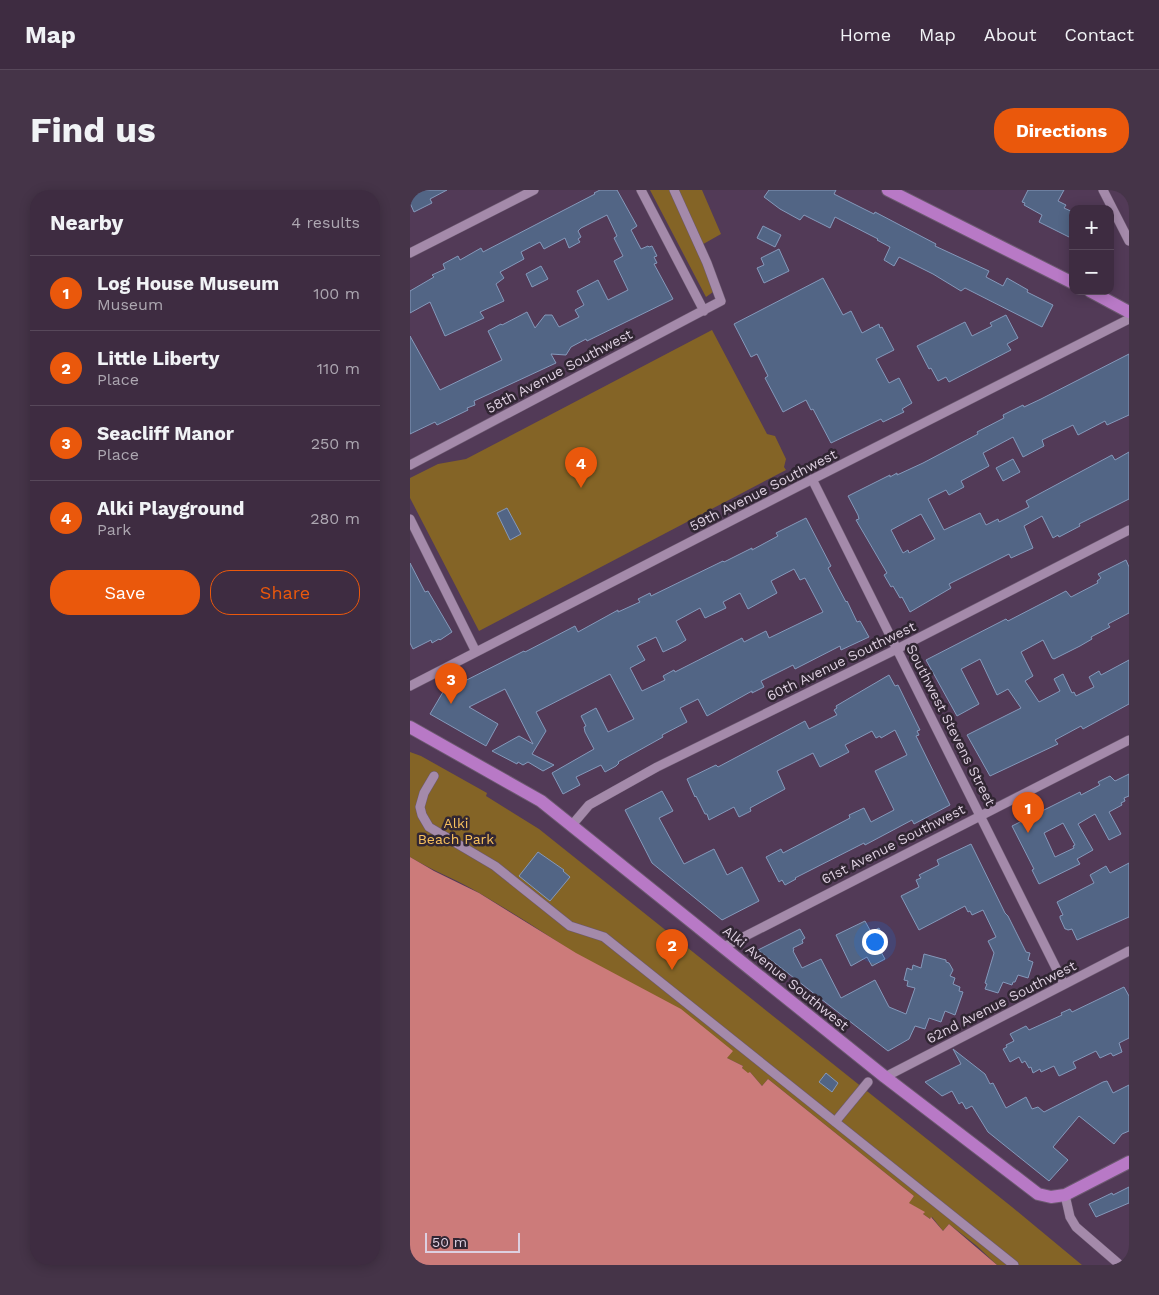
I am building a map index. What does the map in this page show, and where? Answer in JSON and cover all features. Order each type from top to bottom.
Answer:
[{"type":"main road","points":[[888,190],[1069,281]]},
{"type":"main road","points":[[1097,295],[1129,312]]},
{"type":"main road","name":"Alki Avenue Southwest","points":[[410,727],[541,801],[885,1077],[1030,1189],[1038,1194],[1051,1196],[1065,1195]]},
{"type":"main road","points":[[1065,1195],[1129,1162]]},
{"type":"street","points":[[410,252],[534,190]]},
{"type":"street","points":[[641,190],[704,311]]},
{"type":"street","name":"58th Avenue Southwest","points":[[410,465],[721,301],[700,245],[674,190]]},
{"type":"street","points":[[1103,190],[1129,241]]},
{"type":"street","name":"59th Avenue Southwest","points":[[410,686],[812,479],[1129,319]]},
{"type":"street","name":"Southwest Stevens Street","points":[[812,479],[1064,984]]},
{"type":"street","points":[[411,525],[476,652]]},
{"type":"street","name":"60th Avenue Southwest","points":[[572,825],[589,805],[658,767],[897,649],[1129,530]]},
{"type":"street","name":"61st Avenue Southwest","points":[[724,947],[1129,740]]},
{"type":"street","points":[[434,776],[424,793],[420,807],[429,827],[495,866],[570,926],[604,937],[1014,1265]]},
{"type":"street","name":"62nd Avenue Southwest","points":[[885,1077],[1129,951]]},
{"type":"street","points":[[835,1122],[868,1082]]},
{"type":"street","points":[[1065,1195],[1070,1217],[1076,1228],[1120,1265]]},
{"type":"green space","points":[[650,190],[702,190],[721,234],[698,247],[713,279],[713,292],[706,297]]},
{"type":"green space","points":[[712,330],[767,434],[775,436],[786,459],[784,467],[786,470],[479,631],[410,498],[410,478],[438,464],[466,459]]},
{"type":"green space","name":"Alki Beach Park","points":[[410,752],[421,756],[487,793],[486,796],[539,829],[1082,1265],[997,1265],[949,1224],[943,1231],[932,1217],[930,1219],[923,1214],[924,1212],[908,1203],[914,1196],[768,1079],[762,1086],[750,1072],[748,1074],[742,1068],[743,1066],[727,1058],[544,933],[472,889],[410,857]]},
{"type":"shaded area","points":[[410,857],[479,893],[576,953],[681,1009],[733,1051],[727,1058],[743,1066],[742,1068],[748,1073],[750,1072],[762,1086],[768,1079],[914,1196],[909,1203],[925,1212],[923,1214],[930,1219],[931,1217],[943,1231],[949,1224],[997,1265],[410,1265]]},
{"type":"building","points":[[410,190],[447,190],[430,199],[432,203],[414,212],[410,203]]},
{"type":"building","points":[[600,190],[617,190],[637,226],[631,230],[641,249],[652,246],[657,256],[654,257],[657,263],[654,264],[673,299],[587,341],[586,339],[571,347],[566,355],[551,354],[556,363],[474,401],[475,405],[467,408],[468,410],[437,425],[435,422],[410,434],[410,336],[440,390],[502,360],[488,331],[501,324],[527,312],[535,328],[545,315],[552,315],[559,327],[579,317],[575,310],[584,305],[577,291],[598,280],[608,300],[628,290],[614,261],[623,256],[614,238],[617,236],[607,215],[581,228],[578,231],[581,237],[578,239],[580,242],[569,248],[565,238],[544,249],[540,242],[521,252],[524,259],[500,272],[504,278],[496,284],[504,301],[480,312],[484,318],[445,336],[430,302],[410,313],[410,291],[434,277],[432,275],[445,269],[443,264],[458,256],[460,260],[481,248],[483,252]]},
{"type":"building","points":[[769,190],[836,190],[834,194],[874,214],[875,212],[936,244],[935,246],[989,271],[986,277],[1003,286],[1007,278],[1028,290],[1027,292],[1053,305],[1042,327],[965,288],[961,291],[899,257],[894,266],[884,260],[890,247],[835,217],[830,228],[804,215],[800,220],[764,197]]},
{"type":"building","points":[[1028,190],[1064,190],[1058,201],[1066,205],[1064,208],[1069,210],[1069,237],[1039,222],[1042,215],[1022,202]]},
{"type":"building","points":[[763,226],[781,235],[775,247],[757,238]]},
{"type":"building","points":[[779,249],[789,271],[764,283],[757,268],[764,265],[761,258]]},
{"type":"building","points":[[541,266],[548,279],[532,287],[526,274]]},
{"type":"building","points":[[823,278],[843,315],[851,311],[862,333],[879,324],[880,328],[882,327],[894,350],[876,359],[889,383],[899,378],[912,403],[902,409],[904,412],[883,422],[881,419],[831,443],[813,409],[811,410],[806,400],[783,412],[765,378],[768,376],[757,354],[751,357],[734,324]]},
{"type":"building","points":[[1006,315],[1018,338],[1007,344],[1011,350],[949,382],[946,377],[938,381],[931,368],[929,369],[917,346],[965,322],[972,336],[992,326],[990,323]]},
{"type":"building","points":[[1129,354],[1129,415],[1107,425],[1105,421],[1078,435],[1073,425],[1042,440],[1044,446],[1023,457],[1013,437],[983,453],[989,466],[961,481],[964,487],[949,495],[946,490],[928,499],[944,530],[980,513],[986,525],[998,519],[999,522],[1029,507],[1026,501],[1112,455],[1115,460],[1129,452],[1129,499],[1079,524],[1080,526],[1059,537],[1058,535],[1053,538],[1042,516],[1024,526],[1033,548],[1011,558],[1009,554],[949,584],[951,588],[910,612],[902,597],[900,598],[893,586],[891,587],[884,575],[887,573],[856,520],[859,519],[858,515],[848,496],[890,475],[890,477],[897,473],[897,475],[923,463],[978,434],[977,432],[1004,418],[1003,415],[1041,399]],"holes":[[[921,514],[935,539],[909,553],[908,550],[903,553],[891,530]]]},
{"type":"building","points":[[1013,459],[1020,472],[1003,481],[996,468]]},
{"type":"building","points":[[507,508],[521,534],[510,540],[497,513]]},
{"type":"building","points":[[806,518],[831,566],[828,568],[846,602],[857,622],[860,621],[869,637],[841,650],[840,646],[795,669],[793,665],[761,681],[764,687],[752,693],[752,691],[707,716],[698,699],[680,708],[687,722],[662,735],[663,737],[618,762],[616,766],[605,772],[601,765],[576,777],[580,785],[563,794],[552,773],[594,749],[585,732],[584,727],[586,726],[581,716],[596,708],[608,732],[634,719],[610,674],[536,712],[546,731],[532,754],[554,765],[543,771],[528,762],[523,765],[518,762],[517,764],[492,751],[519,736],[533,744],[505,689],[469,707],[498,724],[486,746],[430,714],[443,692],[575,626],[578,632],[618,610],[618,612],[640,602],[638,599],[650,593],[651,596],[723,561],[752,548],[752,550],[778,536],[776,533]],"holes":[[[794,569],[800,580],[805,578],[823,612],[769,638],[766,631],[744,642],[742,638],[675,672],[674,670],[663,676],[665,680],[642,691],[630,668],[645,660],[637,646],[656,637],[663,652],[686,640],[676,621],[700,608],[705,618],[726,608],[723,602],[740,593],[748,609],[777,593],[771,581]]]},
{"type":"building","points":[[1126,560],[1129,567],[1129,613],[1108,624],[1110,627],[1091,637],[1092,639],[1054,659],[1043,640],[1021,652],[1033,676],[1025,681],[1039,702],[1060,691],[1054,679],[1063,674],[1072,693],[1074,692],[1076,696],[1094,687],[1089,677],[1099,671],[1101,675],[1129,660],[1129,704],[1083,729],[1081,726],[1055,740],[1058,744],[990,776],[967,735],[1021,708],[1008,689],[997,695],[980,659],[961,669],[979,704],[957,716],[926,660],[1066,591],[1071,597],[1098,583],[1097,581],[1101,578],[1098,574]]},
{"type":"building","points":[[410,563],[425,592],[428,591],[452,632],[440,640],[432,643],[431,640],[413,649],[410,643]]},
{"type":"building","points":[[889,675],[895,686],[898,685],[920,730],[917,731],[919,735],[916,736],[950,805],[914,824],[912,820],[865,845],[864,843],[785,885],[782,880],[779,882],[766,857],[781,849],[783,853],[850,818],[849,815],[864,808],[871,822],[894,810],[875,771],[907,755],[895,730],[881,738],[880,736],[876,738],[872,731],[845,745],[849,752],[820,767],[813,753],[777,771],[785,789],[750,808],[751,811],[739,817],[734,807],[709,820],[687,779],[716,765],[718,767],[805,721],[809,729],[837,715],[834,710],[837,708],[836,706]]},
{"type":"building","points":[[1129,774],[1129,796],[1124,798],[1125,801],[1121,803],[1122,805],[1109,812],[1121,834],[1109,840],[1095,814],[1078,824],[1093,850],[1077,859],[1080,864],[1039,884],[1032,870],[1034,869],[1012,826],[1080,792],[1081,795],[1100,785],[1098,782],[1110,776],[1115,781]],"holes":[[[1063,823],[1075,845],[1073,846],[1074,848],[1055,857],[1044,833]]]},
{"type":"building","points":[[662,791],[673,811],[659,818],[684,864],[714,849],[727,875],[742,867],[759,901],[722,920],[652,863],[625,810]]},
{"type":"building","points":[[971,844],[1026,952],[1030,953],[1028,960],[1033,962],[1028,978],[1018,975],[1012,985],[1003,982],[998,993],[985,989],[994,953],[988,941],[996,937],[983,910],[972,915],[965,906],[919,930],[901,896],[919,887],[916,880],[921,878],[919,875],[939,865],[937,860]]},
{"type":"building","points":[[538,852],[564,870],[570,877],[550,901],[519,876]]},
{"type":"building","points":[[1129,863],[1129,917],[1077,940],[1072,929],[1065,929],[1060,918],[1063,915],[1057,902],[1094,883],[1090,875],[1106,866],[1110,873]]},
{"type":"building","points":[[865,921],[871,932],[879,928],[887,945],[880,950],[885,959],[872,966],[867,957],[851,966],[836,935]]},
{"type":"building","points":[[800,929],[805,938],[802,940],[803,943],[793,948],[793,951],[802,968],[821,959],[841,998],[875,980],[889,1007],[906,1014],[915,988],[907,986],[908,981],[904,980],[907,968],[912,970],[913,965],[921,968],[924,954],[946,960],[953,970],[950,976],[955,978],[953,984],[960,987],[959,991],[963,992],[955,1015],[945,1011],[941,1022],[929,1018],[925,1029],[915,1026],[909,1039],[888,1051],[758,950]]},
{"type":"building","points":[[1124,987],[1129,996],[1129,1038],[1119,1043],[1122,1052],[1113,1056],[1111,1053],[1100,1058],[1096,1051],[1073,1062],[1076,1068],[1059,1076],[1054,1066],[1041,1072],[1040,1069],[1033,1073],[1031,1067],[1029,1068],[1025,1061],[1022,1063],[1019,1057],[1010,1062],[1003,1049],[1014,1041],[1010,1034],[1026,1026],[1029,1030],[1062,1015],[1061,1013],[1070,1009],[1072,1012]]},
{"type":"building","points":[[953,1049],[985,1074],[990,1084],[993,1083],[1006,1108],[1026,1097],[1032,1109],[1038,1107],[1044,1112],[1103,1082],[1107,1081],[1113,1093],[1129,1085],[1129,1131],[1122,1134],[1114,1144],[1079,1116],[1053,1147],[1068,1160],[1049,1181],[988,1132],[972,1106],[966,1109],[962,1102],[959,1104],[952,1091],[942,1096],[925,1082],[961,1064]]},
{"type":"building","points":[[826,1073],[838,1083],[832,1092],[819,1082]]},
{"type":"building","points":[[1129,1187],[1129,1203],[1096,1217],[1089,1204]]},
{"type":"place","name":"Alki Playground","points":[[581,488]]},
{"type":"place","name":"Seacliff Manor","points":[[451,704]]},
{"type":"place","name":"Log House Museum","points":[[1028,833]]},
{"type":"place","name":"Little Liberty","points":[[672,970]]}]
